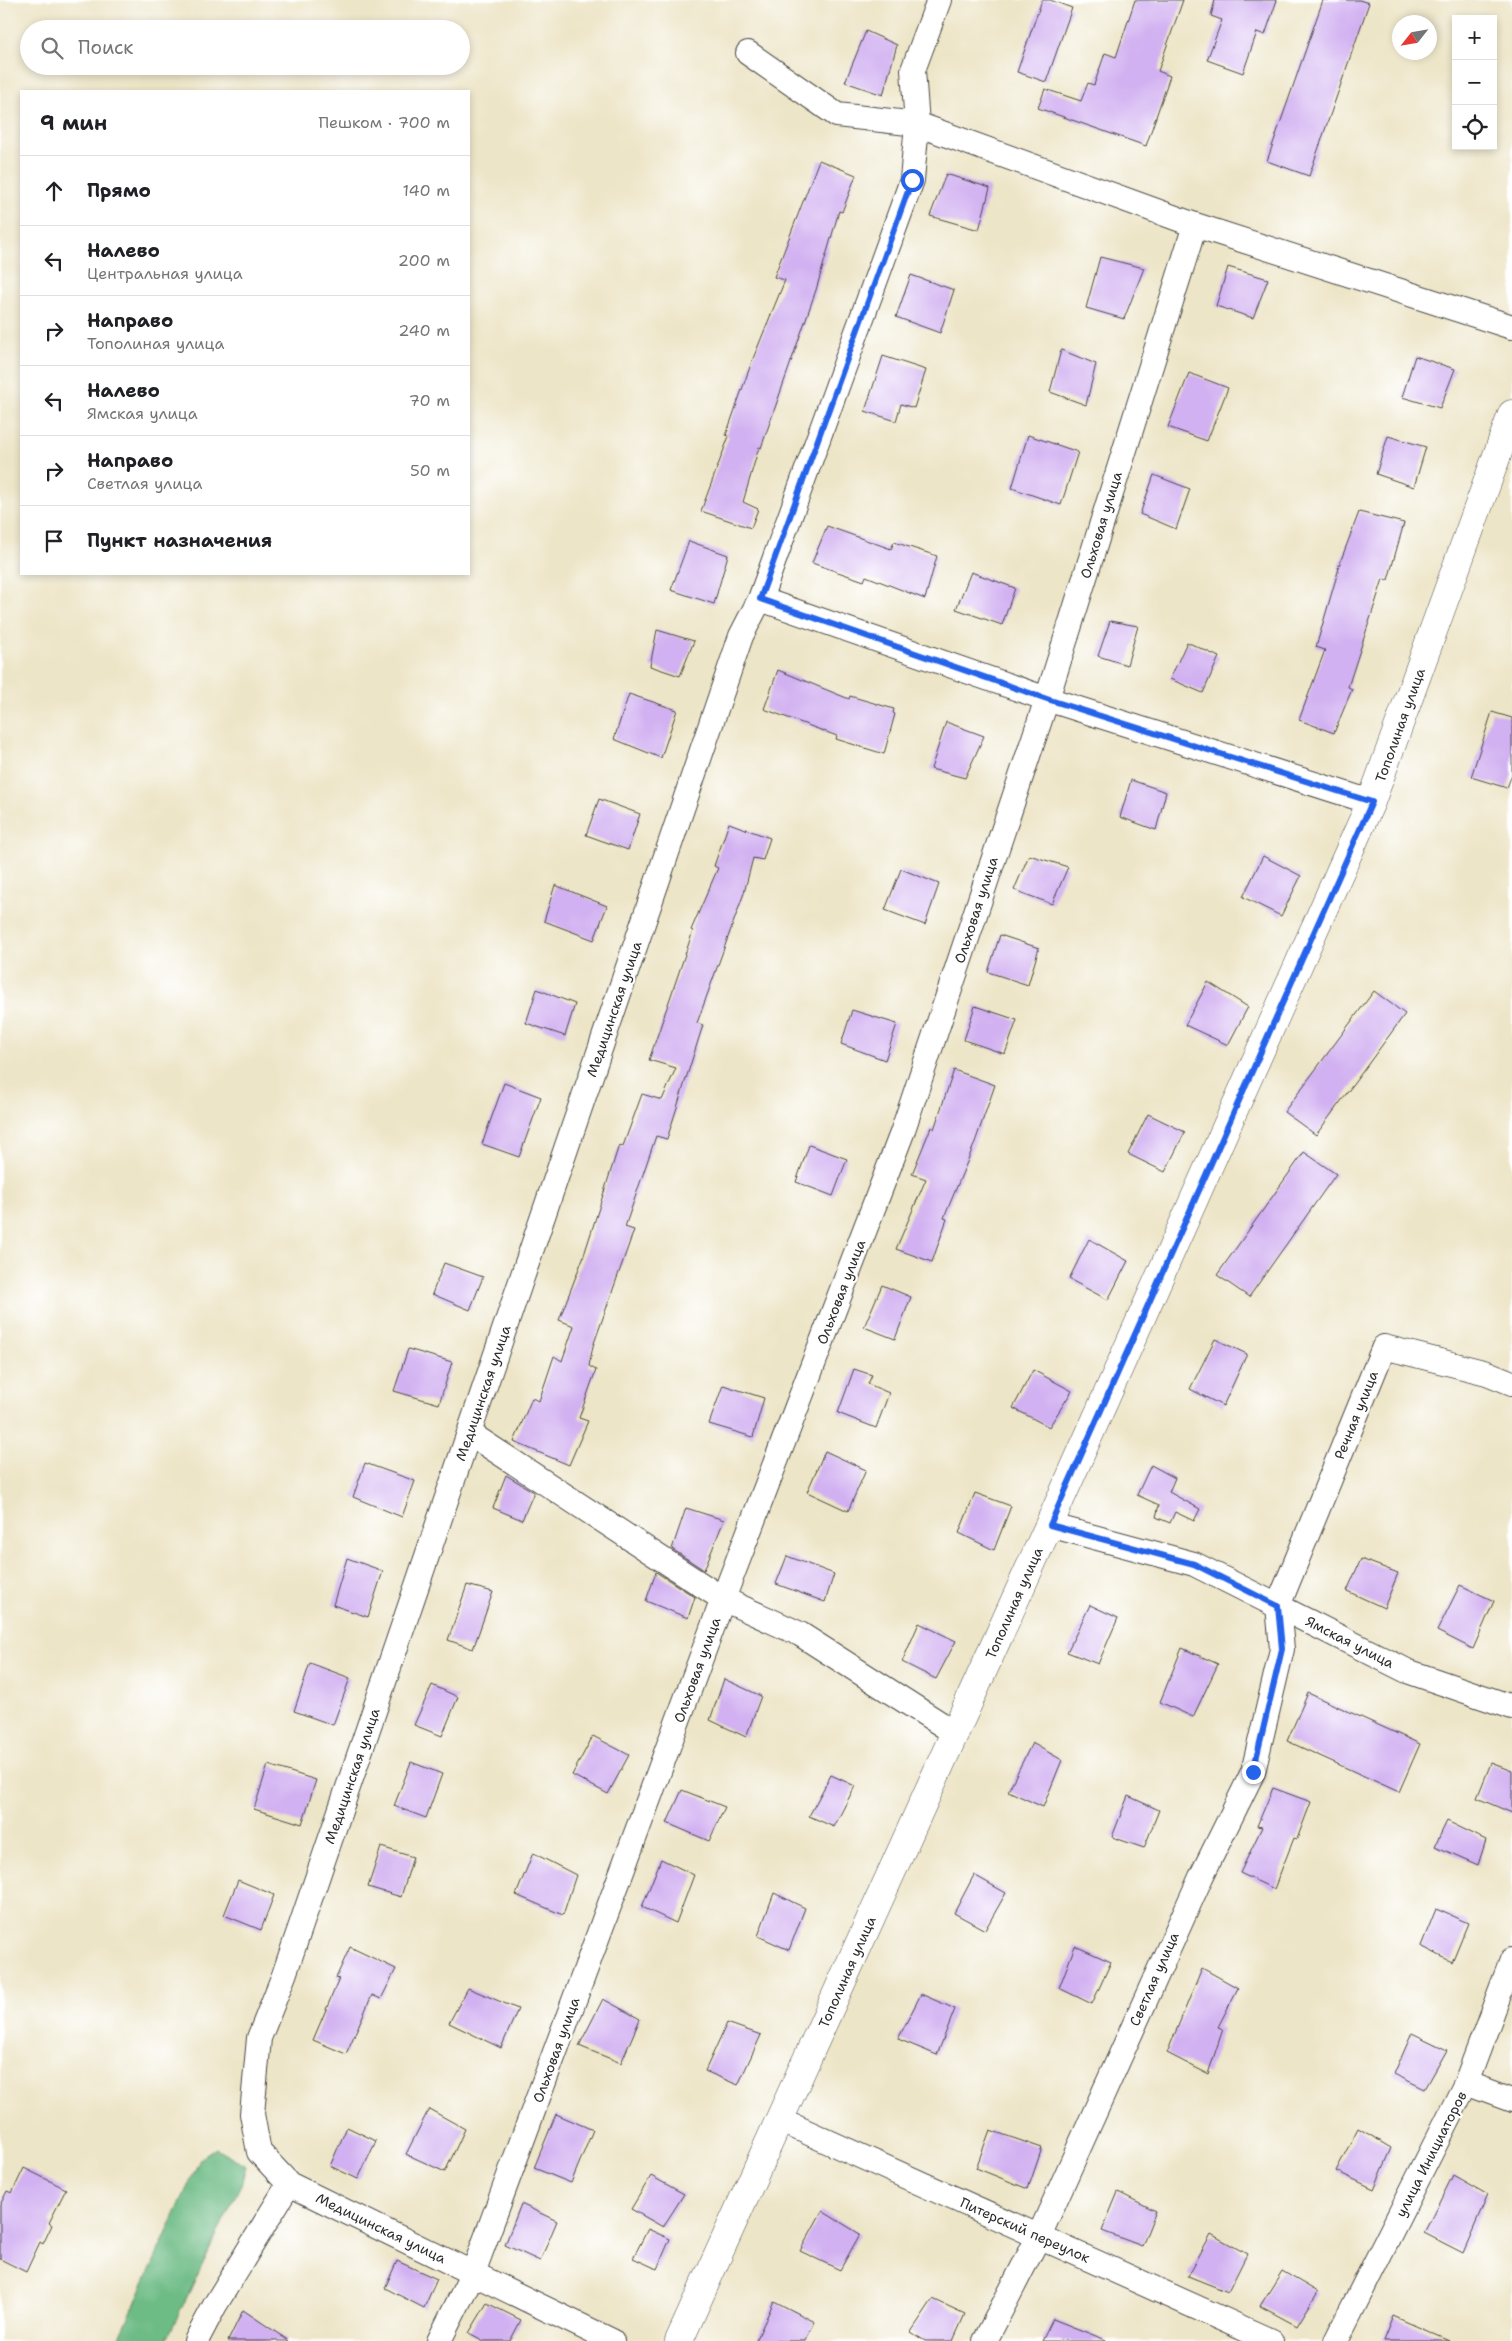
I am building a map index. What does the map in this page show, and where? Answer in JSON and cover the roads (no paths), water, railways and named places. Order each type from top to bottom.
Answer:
[{"type":"street","points":[[916,124],[913,70],[939,0]]},
{"type":"street","points":[[748,53],[837,115],[916,124],[1194,225],[1512,327]]},
{"type":"street","name":"Медицинская улица","points":[[612,2341],[289,2184],[259,2152],[252,2114],[259,2038],[284,1976],[738,645],[760,599],[912,180],[916,124]]},
{"type":"street","name":"Ольховая улица","points":[[439,2341],[473,2273],[723,1599],[902,1133],[1047,699],[1194,225]]},
{"type":"street","name":"Тополиная улица","points":[[679,2341],[1050,1525],[1372,802],[1512,414]]},
{"type":"street","points":[[760,599],[1047,699],[1372,802]]},
{"type":"street","name":"Речная улица","points":[[1278,1606],[1384,1347],[1487,1373],[1512,1383]]},
{"type":"street","points":[[469,1433],[723,1599],[800,1634],[955,1733]]},
{"type":"street","name":"Ямская улица","points":[[1050,1525],[1194,1564],[1407,1671],[1512,1708]]},
{"type":"street","name":"Светлая улица","points":[[985,2341],[1039,2236],[1201,1877],[1253,1772],[1282,1649],[1278,1606]]},
{"type":"street","name":"улица Инициаторов","points":[[1336,2341],[1466,2083],[1512,1960]]},
{"type":"street","points":[[1466,2083],[1512,2100]]},
{"type":"street","name":"Питерский переулок","points":[[780,2120],[1271,2341]]},
{"type":"street","points":[[196,2341],[215,2305],[289,2184]]}]
